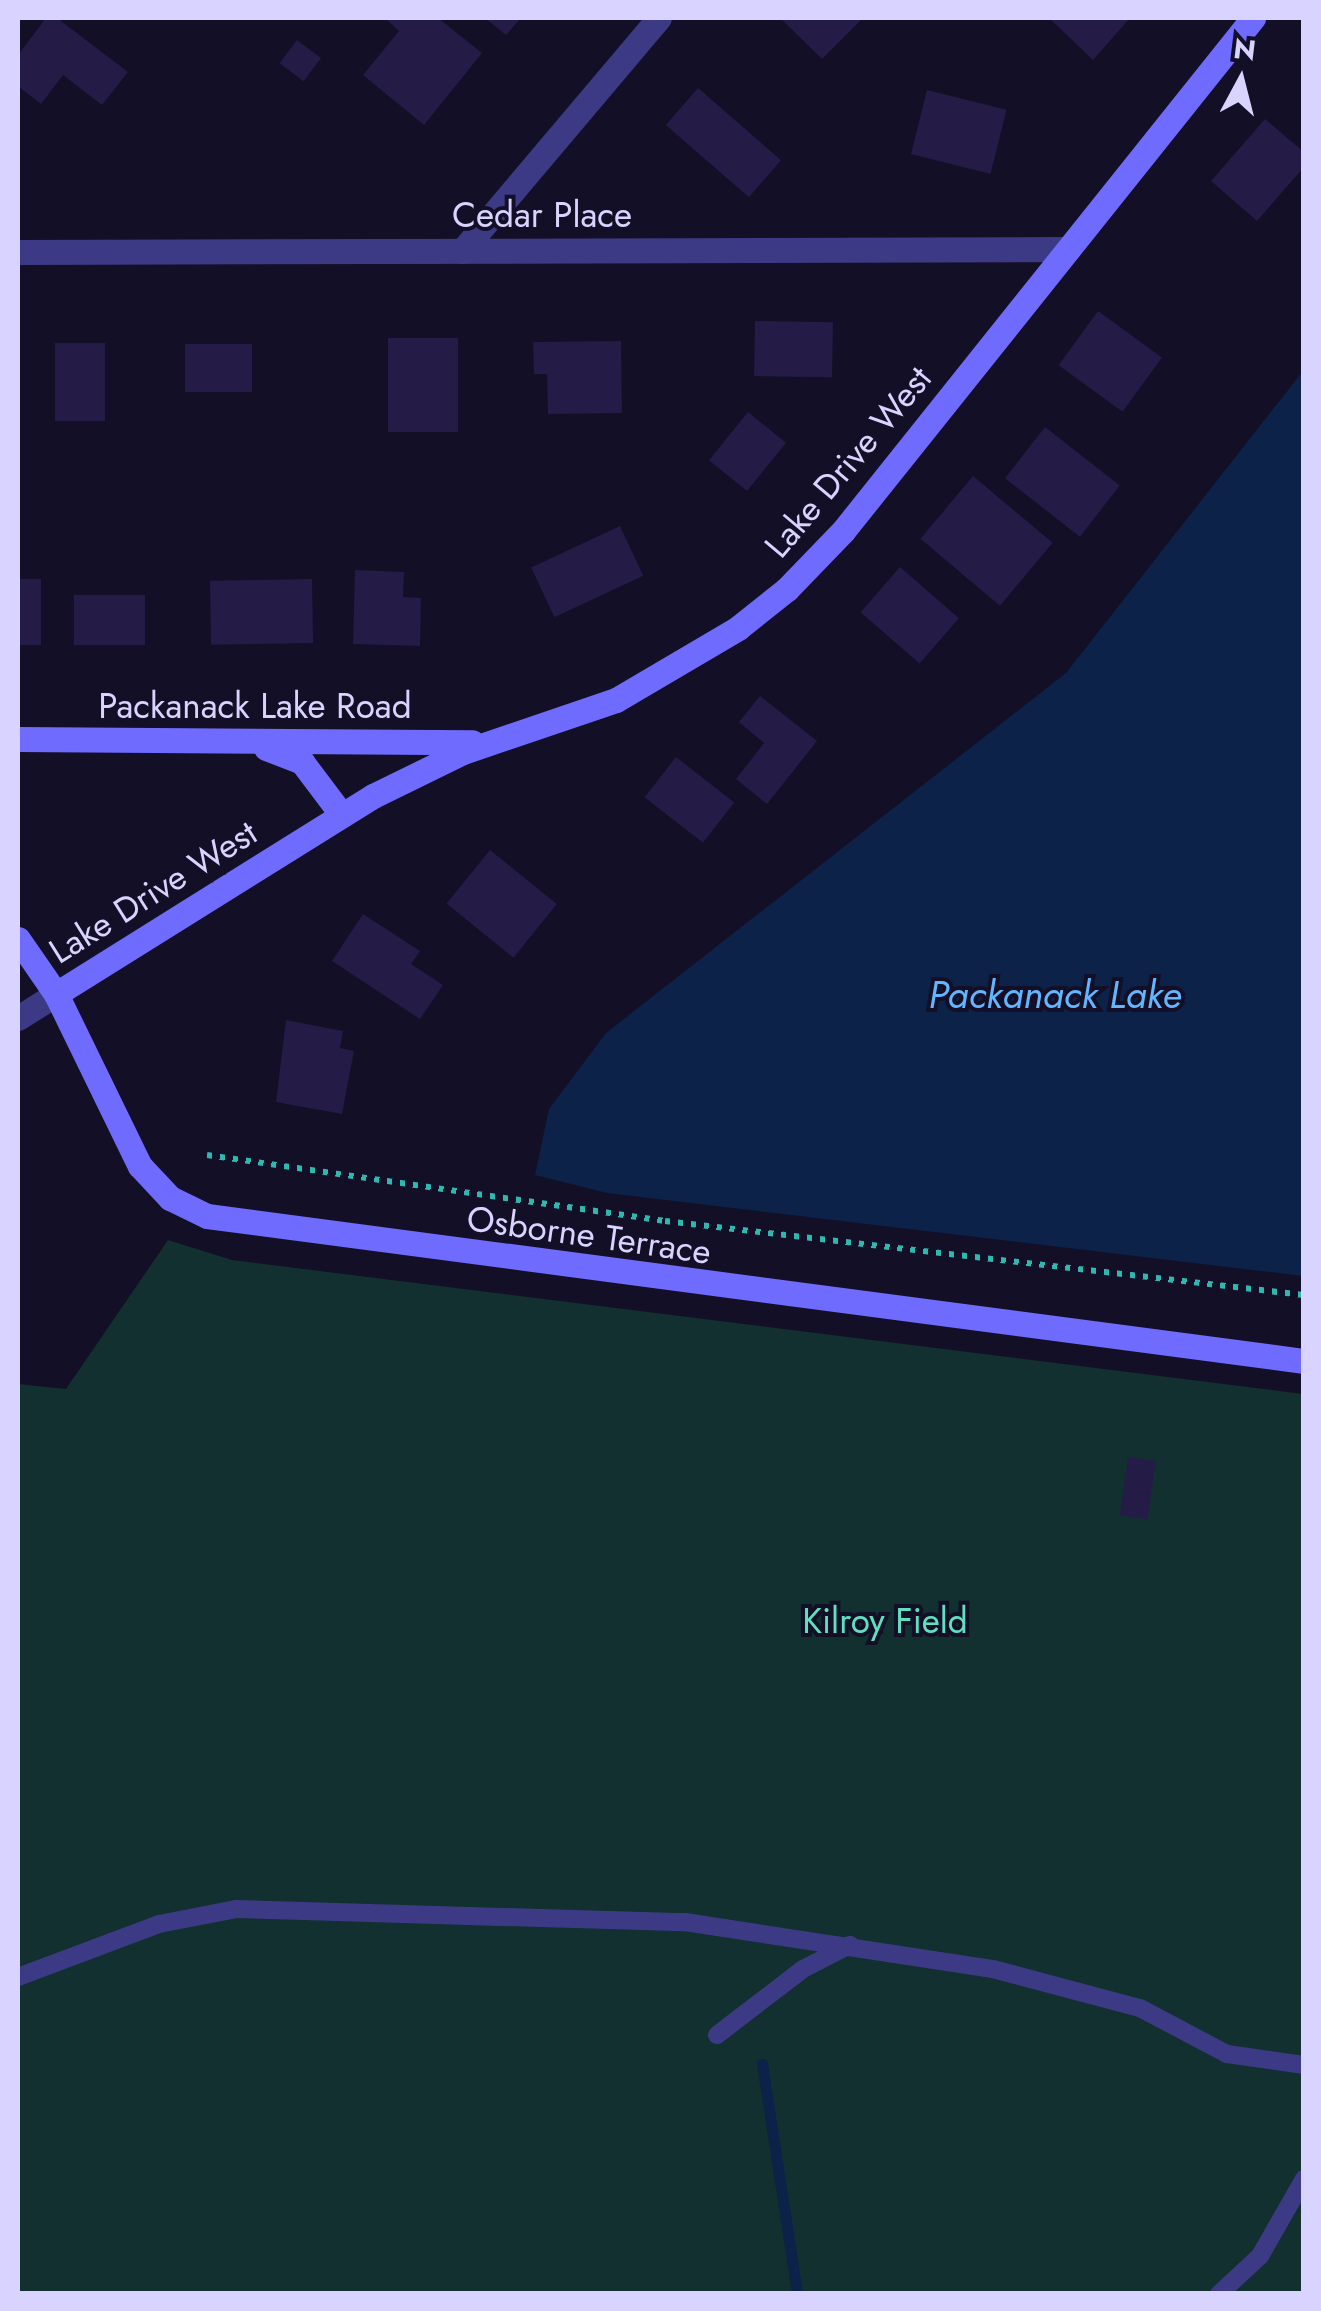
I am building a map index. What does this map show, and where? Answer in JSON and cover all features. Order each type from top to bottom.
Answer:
[{"type":"street","points":[[462,250],[659,18]]},
{"type":"street","name":"Lake Drive West","points":[[18,1018],[342,815],[492,742],[616,700],[738,628],[787,588],[843,531],[1253,18]]},
{"type":"street","name":"Cedar Place","points":[[18,252],[1068,249]]},
{"type":"street","name":"Packanack Lake Road","points":[[18,739],[492,742]]},
{"type":"street","points":[[252,742],[302,762],[342,815]]},
{"type":"street","name":"Osborne Terrace","points":[[18,938],[56,994],[140,1166],[170,1198],[207,1216],[711,1288],[1304,1360]]},
{"type":"lane","points":[[18,1977],[159,1924],[236,1909],[685,1922],[993,1969],[1140,2008],[1227,2054],[1304,2065]]},
{"type":"lane","points":[[717,2035],[803,1969],[850,1945]]},
{"type":"lane","points":[[1219,2294],[1260,2256],[1304,2179]]},
{"type":"path","points":[[207,1154],[665,1221],[1304,1295]]},
{"type":"green space","name":"Kilroy Field","points":[[168,1240],[232,1260],[1303,1394],[1303,2293],[18,2293],[18,1384],[66,1389]]},
{"type":"water","name":"Packanack Lake","points":[[1303,371],[1303,1276],[607,1193],[535,1175],[549,1109],[606,1033],[1066,673]]},
{"type":"building","points":[[46,18],[57,18],[128,72],[102,105],[63,75],[41,104],[18,86],[18,55]]},
{"type":"building","points":[[385,18],[438,18],[482,53],[424,125],[363,75],[399,31]]},
{"type":"building","points":[[485,18],[521,18],[506,35]]},
{"type":"building","points":[[780,18],[863,18],[822,59]]},
{"type":"building","points":[[1049,18],[1130,18],[1093,60]]},
{"type":"building","points":[[297,40],[321,58],[304,81],[280,63]]},
{"type":"building","points":[[698,88],[781,160],[749,197],[666,125]]},
{"type":"building","points":[[927,90],[1007,110],[991,174],[911,154]]},
{"type":"building","points":[[1265,119],[1304,152],[1304,167],[1257,221],[1211,181]]},
{"type":"building","points":[[1098,311],[1162,357],[1123,412],[1059,365]]},
{"type":"building","points":[[755,321],[833,322],[832,377],[754,376]]},
{"type":"building","points":[[388,338],[458,338],[458,432],[388,432]]},
{"type":"building","points":[[621,341],[622,413],[548,414],[547,374],[534,374],[533,342]]},
{"type":"building","points":[[55,343],[105,343],[105,421],[55,421]]},
{"type":"building","points":[[185,344],[252,344],[252,392],[185,392]]},
{"type":"building","points":[[748,412],[786,443],[747,491],[709,460]]},
{"type":"building","points":[[1045,427],[1120,485],[1080,537],[1005,478]]},
{"type":"building","points":[[973,476],[1053,543],[1000,606],[920,539]]},
{"type":"building","points":[[620,526],[643,576],[554,617],[531,567]]},
{"type":"building","points":[[900,567],[959,618],[920,663],[861,612]]},
{"type":"building","points":[[355,570],[404,572],[403,597],[421,598],[420,646],[353,644]]},
{"type":"building","points":[[18,579],[41,579],[41,645],[18,645]]},
{"type":"building","points":[[312,579],[313,643],[211,645],[210,581]]},
{"type":"building","points":[[74,595],[145,595],[145,645],[74,645]]},
{"type":"building","points":[[760,696],[817,741],[767,804],[736,779],[764,743],[739,722]]},
{"type":"building","points":[[676,757],[734,803],[703,843],[645,797]]},
{"type":"building","points":[[490,850],[557,904],[513,958],[447,904]]},
{"type":"building","points":[[363,914],[420,951],[411,964],[443,985],[420,1019],[332,961]]},
{"type":"building","points":[[286,1020],[343,1031],[340,1048],[354,1051],[342,1114],[276,1102]]},
{"type":"building","points":[[1128,1457],[1156,1461],[1148,1519],[1120,1515]]},
{"type":"waterway","points":[[762,2064],[797,2294]]}]
